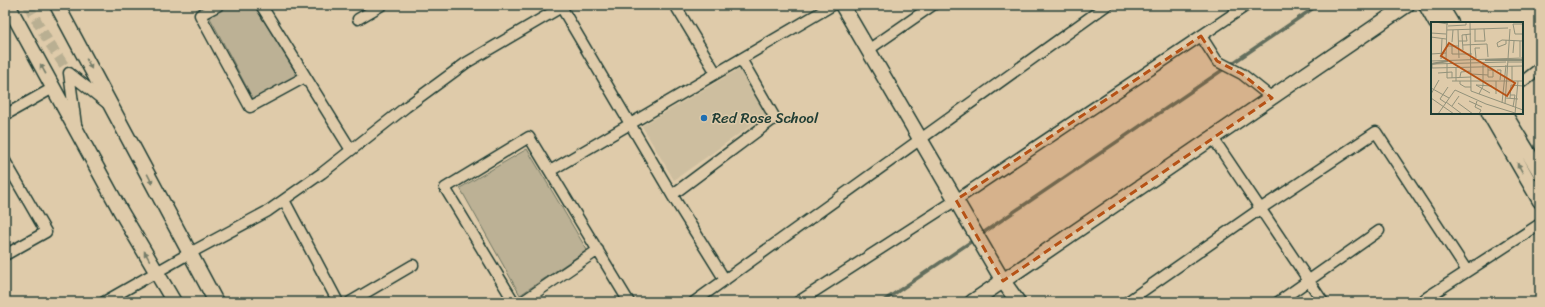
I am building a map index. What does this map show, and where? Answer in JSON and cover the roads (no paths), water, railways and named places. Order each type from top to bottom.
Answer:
[{"type":"street","points":[[8,5],[77,131],[174,302]]},
{"type":"street","points":[[57,5],[216,302]]},
{"type":"street","points":[[219,5],[200,15],[250,107],[305,77]]},
{"type":"street","points":[[261,5],[351,150]]},
{"type":"street","points":[[358,19],[382,5]]},
{"type":"street","points":[[675,5],[716,73]]},
{"type":"street","points":[[550,171],[833,5]]},
{"type":"street","points":[[842,5],[971,227],[1003,281],[1018,302]]},
{"type":"street","points":[[868,50],[933,5]]},
{"type":"street","points":[[694,302],[1107,5]]},
{"type":"street","points":[[798,302],[956,200],[1247,5]]},
{"type":"street","points":[[972,302],[1407,5]]},
{"type":"street","points":[[1426,5],[1435,22]]},
{"type":"street","points":[[1440,5],[1450,22]]},
{"type":"street","points":[[104,302],[190,252],[268,211],[322,173],[406,107],[466,63],[562,6],[672,195],[725,280]]},
{"type":"street","points":[[1201,36],[1217,61],[1242,74],[1272,98]]},
{"type":"street","points":[[672,195],[775,118],[741,59]]},
{"type":"street","points":[[1523,81],[1540,68]]},
{"type":"street","points":[[77,131],[69,72],[112,108]]},
{"type":"street","points":[[5,115],[53,88]]},
{"type":"street","points":[[1490,114],[1540,201]]},
{"type":"street","points":[[1505,114],[1540,172]]},
{"type":"street","points":[[1127,302],[1260,209],[1376,132],[1467,271]]},
{"type":"street","points":[[514,302],[445,188],[529,137],[629,302]]},
{"type":"street","points":[[1212,138],[1324,302]]},
{"type":"street","points":[[5,161],[46,232],[5,255]]},
{"type":"street","points":[[284,200],[338,302]]},
{"type":"street","points":[[1424,301],[1467,271],[1540,224]]},
{"type":"street","points":[[1278,302],[1379,231]]},
{"type":"street","points":[[522,302],[598,250]]},
{"type":"street","points":[[350,302],[414,265]]},
{"type":"waterway","points":[[980,235],[1318,5]]},
{"type":"waterway","points":[[882,302],[975,239]]},
{"type":"tunnel","points":[[28,5],[48,41],[69,73]]},
{"type":"place","name":"Red Rose School","points":[[704,118]]}]
